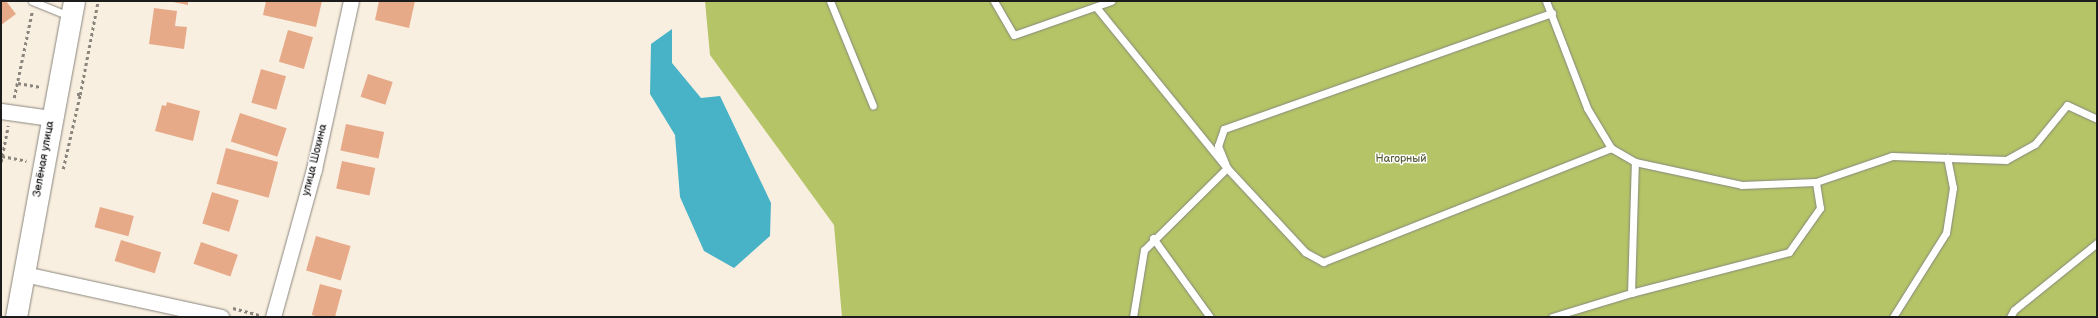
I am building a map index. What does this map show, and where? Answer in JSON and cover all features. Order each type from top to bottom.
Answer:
[{"type":"main road","name":"Зелёная улица","points":[[16,317],[51,118],[73,9]]},
{"type":"street","name":"улица Шохина","points":[[267,316],[314,169],[351,1]]},
{"type":"street","points":[[6,112],[51,118]]},
{"type":"street","points":[[24,274],[226,312]]},
{"type":"lane","points":[[830,1],[873,106]]},
{"type":"lane","points":[[994,1],[1014,35],[1111,1]]},
{"type":"lane","points":[[1546,1],[1552,13],[1587,108],[1611,148],[1636,162],[1742,185],[1816,182],[1892,156],[2006,160],[2035,144],[2067,105],[2097,119]]},
{"type":"lane","points":[[33,2],[73,9]]},
{"type":"lane","points":[[1096,7],[1227,168],[1305,252],[1323,262],[1611,148]]},
{"type":"lane","points":[[1227,168],[1218,146],[1224,128],[1552,13]]},
{"type":"lane","points":[[1893,317],[1946,233],[1953,188],[1947,158]]},
{"type":"lane","points":[[1631,293],[1636,162]]},
{"type":"lane","points":[[1133,317],[1144,250],[1153,238],[1227,168]]},
{"type":"lane","points":[[1552,317],[1631,293],[1789,252],[1820,208],[1816,182]]},
{"type":"lane","points":[[1153,238],[1210,317]]},
{"type":"lane","points":[[2010,317],[2014,310],[2097,243]]},
{"type":"path","points":[[80,94],[98,1]]},
{"type":"path","points":[[1,162],[6,112],[33,2]]},
{"type":"path","points":[[2,156],[63,169],[62,176]]},
{"type":"path","points":[[226,312],[267,316]]},
{"type":"green space","name":"Нагорный","points":[[705,1],[2097,1],[2097,317],[842,317],[834,225],[710,55]]},
{"type":"water","points":[[672,29],[672,63],[701,98],[720,96],[771,203],[770,236],[734,268],[704,251],[680,197],[675,135],[650,94],[651,44]]},
{"type":"building","points":[[1,1],[6,1],[16,14],[1,25]]},
{"type":"building","points":[[168,1],[188,1],[188,5]]},
{"type":"building","points":[[266,1],[322,1],[316,27],[263,15]]},
{"type":"building","points":[[379,1],[415,1],[409,28],[375,20]]},
{"type":"building","points":[[154,8],[177,11],[175,26],[187,27],[184,49],[149,44]]},
{"type":"building","points":[[288,30],[313,37],[304,69],[279,62]]},
{"type":"building","points":[[261,69],[286,76],[276,110],[251,103]]},
{"type":"building","points":[[368,74],[393,82],[385,105],[361,97]]},
{"type":"building","points":[[167,102],[200,111],[193,141],[155,131],[162,105],[166,106]]},
{"type":"building","points":[[240,113],[287,128],[277,157],[231,142]]},
{"type":"building","points":[[346,124],[384,132],[379,159],[340,150]]},
{"type":"building","points":[[226,148],[278,162],[269,198],[216,184]]},
{"type":"building","points":[[342,161],[375,168],[369,195],[336,188]]},
{"type":"building","points":[[212,192],[239,200],[229,232],[202,224]]},
{"type":"building","points":[[100,207],[134,216],[128,236],[95,227]]},
{"type":"building","points":[[316,236],[351,246],[341,281],[306,271]]},
{"type":"building","points":[[121,240],[161,252],[155,273],[115,261]]},
{"type":"building","points":[[201,242],[238,255],[230,276],[194,264]]},
{"type":"building","points":[[320,284],[342,290],[335,317],[320,317],[312,315]]}]
